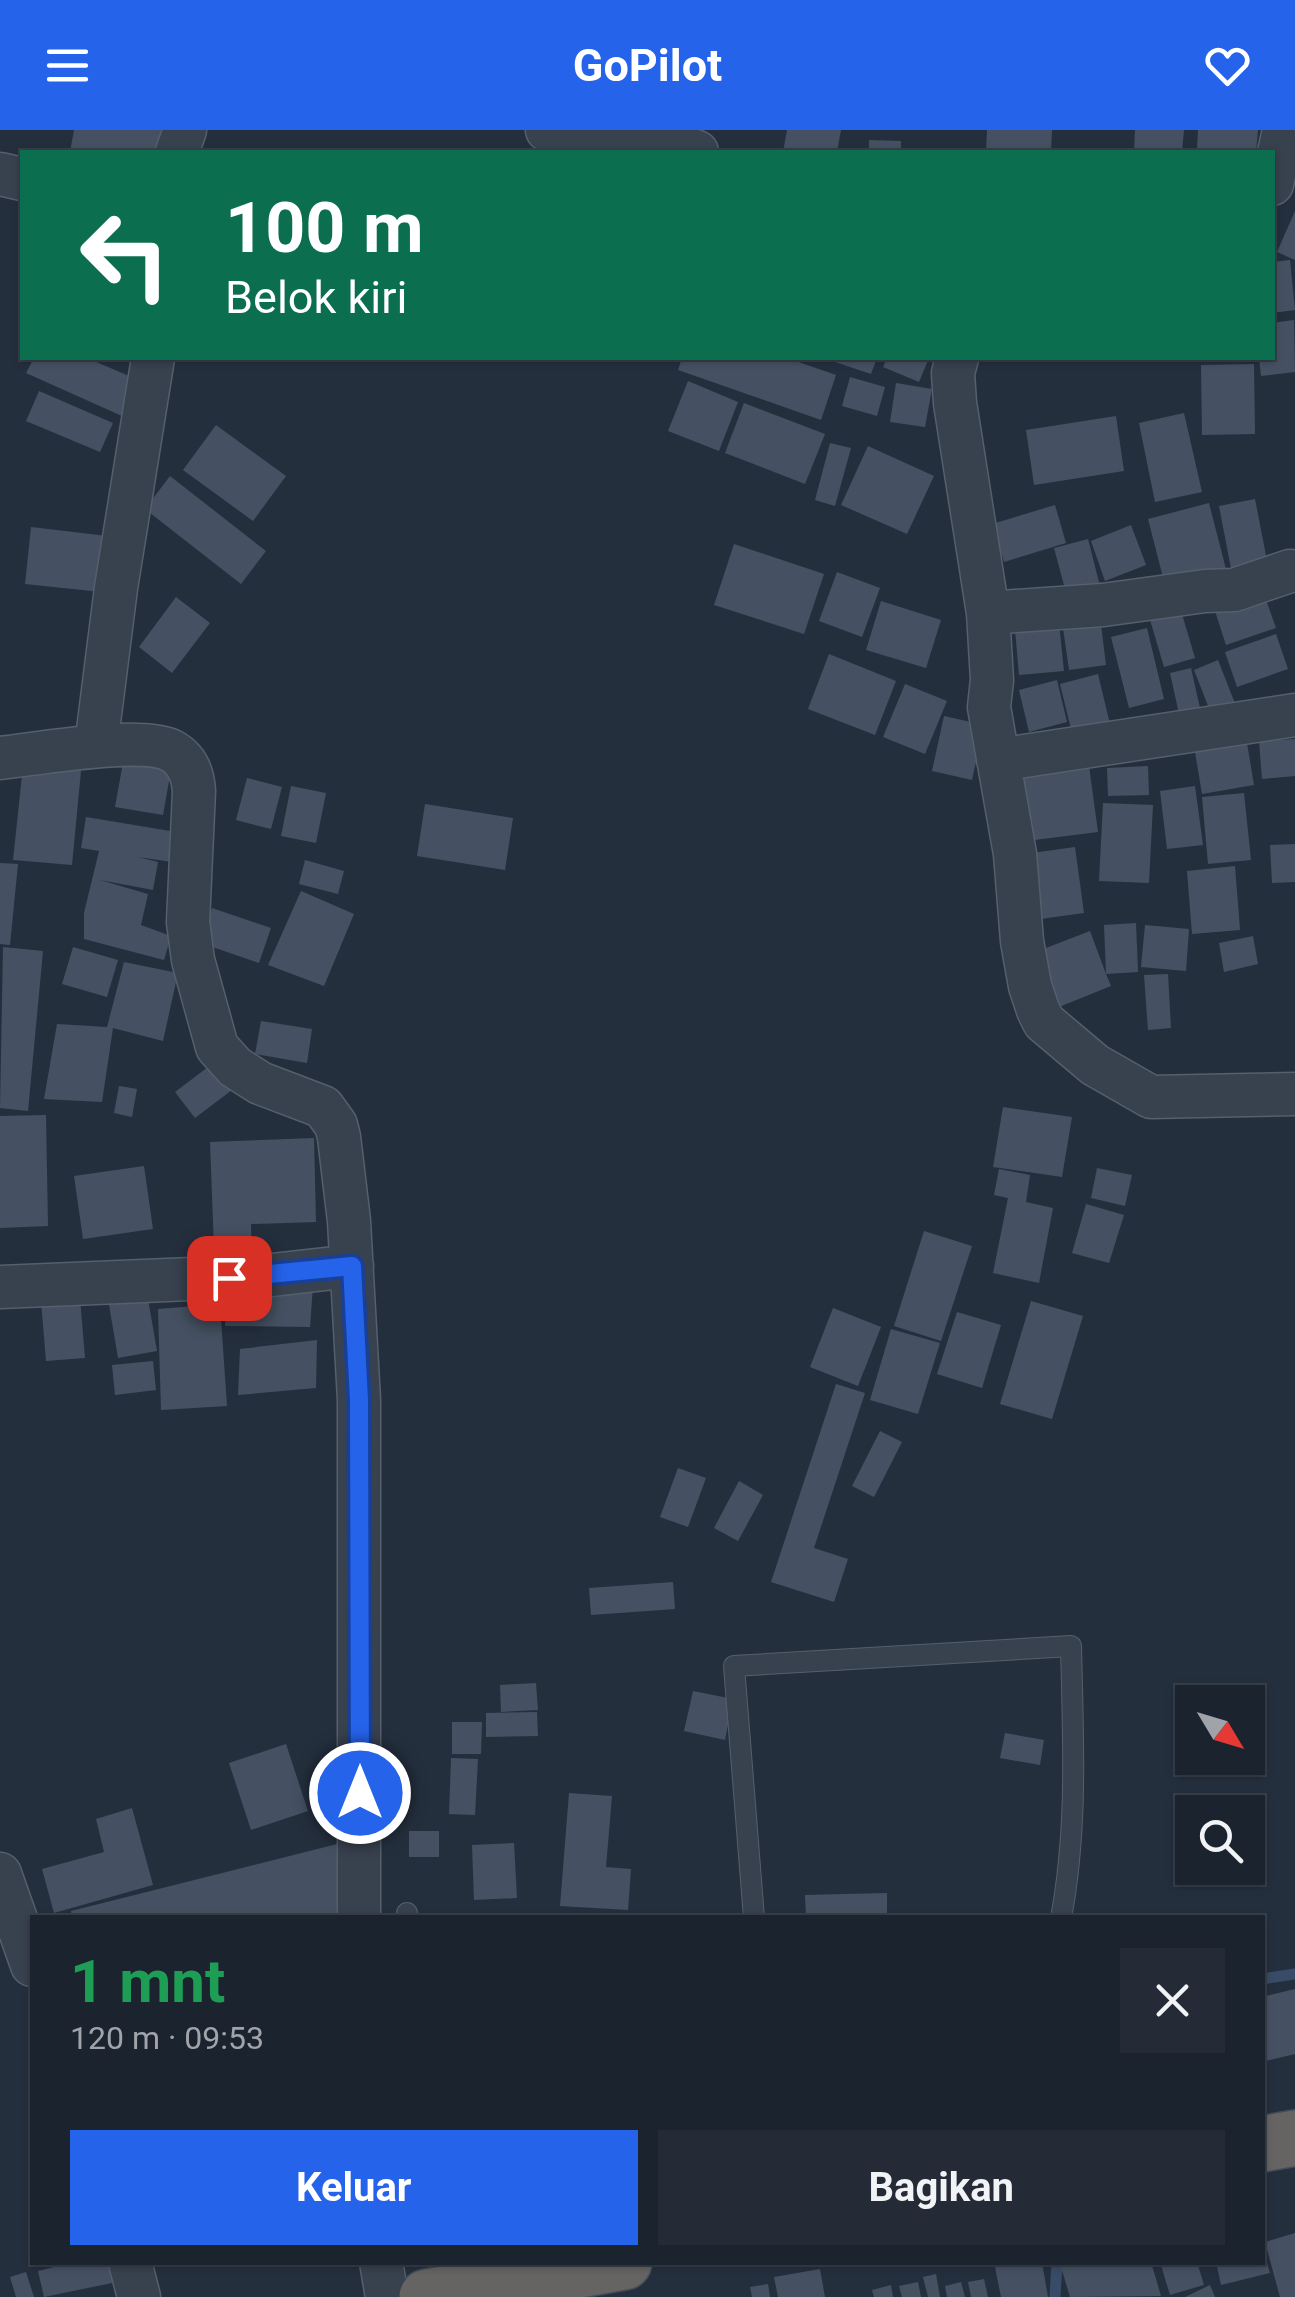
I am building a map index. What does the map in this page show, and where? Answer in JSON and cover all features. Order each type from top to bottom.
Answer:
[{"type":"highway","points":[[1265,2143],[1295,2138]]},
{"type":"highway","points":[[439,2289],[603,2265]]},
{"type":"street","points":[[547,130],[674,143],[692,150]]},
{"type":"street","points":[[1275,170],[1284,130]]},
{"type":"street","points":[[96,746],[116,588],[153,360]]},
{"type":"street","points":[[957,360],[952,373],[954,403],[988,613],[990,707],[1015,854],[1024,954],[1030,986],[1044,1022],[1095,1065],[1151,1098],[1295,1094]]},
{"type":"street","points":[[988,613],[1234,590],[1290,571]]},
{"type":"street","points":[[998,760],[1295,715]]},
{"type":"street","points":[[0,758],[96,746],[159,747],[172,751],[189,768],[194,791],[188,922],[205,1012],[217,1047],[235,1066],[260,1083],[310,1101],[330,1114],[339,1136],[358,1364],[359,1915]]},
{"type":"street","points":[[0,1287],[264,1276],[352,1266]]},
{"type":"street","points":[[0,1874],[30,1959]]},
{"type":"street","points":[[131,2265],[139,2297]]},
{"type":"street","points":[[382,2265],[387,2297]]},
{"type":"lane","points":[[754,1915],[734,1666],[1071,1646],[1074,1804],[1061,1915]]},
{"type":"building","points":[[74,130],[162,130],[157,150],[70,150]]},
{"type":"building","points":[[787,130],[841,130],[837,150],[783,150]]},
{"type":"building","points":[[987,130],[1052,130],[1051,150],[986,150]]},
{"type":"building","points":[[1135,130],[1184,130],[1182,150],[1134,150]]},
{"type":"building","points":[[1198,130],[1258,130],[1256,150],[1197,149]]},
{"type":"building","points":[[869,140],[901,141],[901,150],[869,150]]},
{"type":"building","points":[[1295,211],[1295,260],[1277,252]]},
{"type":"building","points":[[1290,260],[1295,310],[1275,313],[1275,262]]},
{"type":"building","points":[[1294,320],[1295,372],[1261,376],[1259,360],[1275,360],[1275,323]]},
{"type":"building","points":[[33,360],[92,360],[136,379],[122,416],[26,373]]},
{"type":"building","points":[[681,360],[793,360],[836,375],[821,420],[678,370]]},
{"type":"building","points":[[836,360],[876,360],[871,374]]},
{"type":"building","points":[[886,360],[928,360],[919,382],[883,367]]},
{"type":"building","points":[[1254,364],[1255,434],[1202,435],[1201,365]]},
{"type":"building","points":[[850,377],[885,387],[877,416],[842,406]]},
{"type":"building","points":[[688,381],[738,402],[719,451],[668,431]]},
{"type":"building","points":[[896,383],[932,389],[925,427],[890,422]]},
{"type":"building","points":[[39,391],[113,423],[100,452],[26,421]]},
{"type":"building","points":[[744,403],[825,434],[805,484],[725,453]]},
{"type":"building","points":[[1184,413],[1202,492],[1155,502],[1139,423]]},
{"type":"building","points":[[1116,416],[1124,471],[1034,485],[1026,430]]},
{"type":"building","points":[[216,425],[286,476],[253,521],[183,470]]},
{"type":"building","points":[[830,443],[851,448],[835,506],[815,500]]},
{"type":"building","points":[[868,446],[934,476],[907,534],[841,505]]},
{"type":"building","points":[[170,476],[266,551],[241,584],[145,509]]},
{"type":"building","points":[[1255,499],[1269,571],[1233,579],[1219,506]]},
{"type":"building","points":[[1209,503],[1228,577],[1167,593],[1148,519]]},
{"type":"building","points":[[1055,505],[1066,543],[1004,562],[992,524]]},
{"type":"building","points":[[1131,525],[1146,565],[1105,581],[1091,541]]},
{"type":"building","points":[[31,527],[107,536],[101,592],[25,584]]},
{"type":"building","points":[[1088,539],[1102,594],[1069,604],[1054,548]]},
{"type":"building","points":[[734,544],[824,574],[804,634],[714,605]]},
{"type":"building","points":[[837,572],[880,588],[862,637],[819,621]]},
{"type":"building","points":[[1264,594],[1276,628],[1226,645],[1215,611]]},
{"type":"building","points":[[176,597],[210,623],[172,673],[139,647]]},
{"type":"building","points":[[881,601],[941,620],[926,668],[866,650]]},
{"type":"building","points":[[1179,604],[1195,658],[1164,667],[1148,613]]},
{"type":"building","points":[[1099,608],[1106,665],[1069,670],[1061,614]]},
{"type":"building","points":[[1058,613],[1064,671],[1019,675],[1014,618]]},
{"type":"building","points":[[1147,628],[1164,699],[1129,708],[1111,637]]},
{"type":"building","points":[[1276,634],[1288,669],[1237,687],[1225,652]]},
{"type":"building","points":[[829,654],[896,681],[875,735],[808,709]]},
{"type":"building","points":[[1218,660],[1236,706],[1212,716],[1194,670]]},
{"type":"building","points":[[1191,668],[1202,717],[1181,723],[1170,673]]},
{"type":"building","points":[[1098,674],[1110,724],[1072,733],[1060,684]]},
{"type":"building","points":[[1057,680],[1067,722],[1029,732],[1019,690]]},
{"type":"building","points":[[905,684],[947,701],[925,754],[883,737]]},
{"type":"building","points":[[944,716],[984,725],[972,780],[932,771]]},
{"type":"building","points":[[1295,739],[1295,776],[1262,779],[1259,741]]},
{"type":"building","points":[[1247,743],[1254,785],[1202,794],[1195,752]]},
{"type":"building","points":[[124,757],[172,764],[163,815],[115,807]]},
{"type":"building","points":[[23,766],[81,771],[72,865],[13,860]]},
{"type":"building","points":[[1089,766],[1098,832],[1019,842],[1011,777]]},
{"type":"building","points":[[1148,766],[1149,795],[1108,796],[1107,768]]},
{"type":"building","points":[[247,778],[282,787],[271,829],[236,820]]},
{"type":"building","points":[[291,786],[326,793],[316,843],[281,836]]},
{"type":"building","points":[[1195,786],[1203,845],[1167,849],[1160,791]]},
{"type":"building","points":[[1244,793],[1251,860],[1208,864],[1202,797]]},
{"type":"building","points":[[1103,803],[1153,805],[1149,883],[1099,881]]},
{"type":"building","points":[[425,804],[513,818],[505,870],[417,856]]},
{"type":"building","points":[[86,817],[176,832],[172,862],[138,857],[158,862],[153,890],[100,880],[148,894],[141,925],[171,936],[164,960],[84,939],[84,913],[99,851],[81,848]]},
{"type":"building","points":[[1295,844],[1295,882],[1272,883],[1270,845]]},
{"type":"building","points":[[1075,847],[1084,913],[1033,920],[1025,854]]},
{"type":"building","points":[[305,860],[344,871],[338,894],[299,884]]},
{"type":"building","points":[[0,863],[18,864],[10,945],[0,944]]},
{"type":"building","points":[[1235,866],[1240,930],[1192,934],[1187,871]]},
{"type":"building","points":[[301,891],[354,914],[324,986],[268,965]]},
{"type":"building","points":[[212,908],[271,928],[259,963],[201,943]]},
{"type":"building","points":[[1136,923],[1138,972],[1106,974],[1104,925]]},
{"type":"building","points":[[1145,925],[1189,929],[1186,971],[1141,967]]},
{"type":"building","points":[[1090,931],[1111,986],[1054,1009],[1033,953]]},
{"type":"building","points":[[1253,936],[1258,964],[1224,972],[1219,943]]},
{"type":"building","points":[[3,947],[43,951],[28,1111],[0,1108]]},
{"type":"building","points":[[73,947],[118,960],[107,997],[62,984]]},
{"type":"building","points":[[124,962],[178,973],[163,1041],[113,1028],[102,1102],[44,1099],[57,1024],[107,1027]]},
{"type":"building","points":[[1168,974],[1171,1028],[1148,1030],[1144,975]]},
{"type":"building","points":[[261,1021],[312,1029],[307,1063],[255,1054]]},
{"type":"building","points":[[212,1064],[232,1090],[195,1118],[175,1092]]},
{"type":"building","points":[[119,1086],[137,1089],[132,1117],[114,1113]]},
{"type":"building","points":[[1003,1107],[1072,1117],[1062,1177],[993,1167]]},
{"type":"building","points":[[46,1115],[48,1226],[0,1228],[0,1116]]},
{"type":"building","points":[[314,1138],[316,1222],[251,1224],[252,1273],[215,1274],[210,1142]]},
{"type":"building","points":[[144,1166],[153,1229],[83,1239],[74,1176]]},
{"type":"building","points":[[1097,1168],[1132,1175],[1125,1206],[1091,1198]]},
{"type":"building","points":[[999,1169],[1030,1175],[1026,1202],[1053,1208],[1039,1283],[993,1273],[1008,1198],[994,1195]]},
{"type":"building","points":[[1086,1204],[1124,1215],[1109,1263],[1072,1253]]},
{"type":"building","points":[[924,1231],[972,1246],[941,1341],[894,1326]]},
{"type":"building","points":[[227,1286],[313,1286],[310,1327],[225,1326]]},
{"type":"building","points":[[147,1293],[157,1351],[118,1358],[108,1299]]},
{"type":"building","points":[[80,1298],[85,1358],[46,1361],[41,1301]]},
{"type":"building","points":[[1031,1301],[1083,1316],[1052,1419],[1000,1404]]},
{"type":"building","points":[[220,1304],[227,1406],[161,1410],[158,1309]]},
{"type":"building","points":[[833,1308],[881,1327],[858,1386],[810,1367]]},
{"type":"building","points":[[957,1312],[1001,1325],[982,1388],[937,1374]]},
{"type":"building","points":[[891,1329],[940,1343],[918,1414],[870,1400]]},
{"type":"building","points":[[317,1340],[316,1388],[238,1395],[240,1349]]},
{"type":"building","points":[[153,1361],[156,1390],[115,1395],[112,1365]]},
{"type":"building","points":[[836,1384],[865,1393],[814,1548],[848,1559],[834,1602],[771,1582]]},
{"type":"building","points":[[880,1431],[902,1442],[874,1497],[852,1486]]},
{"type":"building","points":[[678,1468],[706,1478],[688,1527],[660,1517]]},
{"type":"building","points":[[739,1481],[763,1495],[738,1541],[714,1528]]},
{"type":"building","points":[[673,1582],[675,1609],[591,1615],[589,1588]]},
{"type":"building","points":[[536,1683],[538,1710],[501,1712],[500,1685]]},
{"type":"building","points":[[693,1691],[733,1699],[725,1740],[684,1731]]},
{"type":"building","points":[[537,1712],[538,1736],[486,1737],[486,1713]]},
{"type":"building","points":[[452,1722],[482,1722],[481,1754],[452,1754]]},
{"type":"building","points":[[1005,1733],[1044,1740],[1040,1765],[1000,1758]]},
{"type":"building","points":[[286,1744],[308,1811],[251,1830],[229,1763]]},
{"type":"building","points":[[451,1758],[478,1759],[475,1815],[449,1814]]},
{"type":"building","points":[[569,1793],[612,1796],[606,1867],[631,1869],[628,1910],[560,1906]]},
{"type":"building","points":[[132,1808],[153,1885],[54,1913],[42,1869],[104,1852],[96,1819]]},
{"type":"building","points":[[409,1831],[439,1831],[439,1857],[409,1857]]},
{"type":"building","points":[[341,1843],[343,1915],[72,1915],[71,1911]]},
{"type":"building","points":[[514,1843],[517,1898],[474,1900],[472,1845]]},
{"type":"building","points":[[887,1893],[887,1915],[806,1915],[805,1895]]},
{"type":"building","points":[[1295,1989],[1295,2054],[1265,2061],[1265,1996]]},
{"type":"building","points":[[1295,2233],[1295,2297],[1280,2297],[1265,2242]]},
{"type":"building","points":[[1265,2257],[1270,2273],[1221,2285],[1217,2265],[1265,2265]]},
{"type":"building","points":[[62,2265],[118,2265],[122,2281],[44,2297],[38,2271]]},
{"type":"building","points":[[995,2265],[1043,2265],[1048,2297],[1001,2297]]},
{"type":"building","points":[[1152,2265],[1161,2296],[1070,2297],[1061,2267]]},
{"type":"building","points":[[1161,2265],[1198,2265],[1204,2285],[1170,2295]]},
{"type":"building","points":[[820,2269],[825,2297],[778,2297],[774,2277]]},
{"type":"building","points":[[26,2272],[34,2297],[16,2297],[10,2277]]},
{"type":"building","points":[[936,2274],[940,2297],[928,2297],[923,2277]]},
{"type":"building","points":[[984,2279],[988,2297],[971,2297],[968,2282]]},
{"type":"building","points":[[918,2282],[921,2297],[902,2297],[899,2286]]},
{"type":"building","points":[[961,2282],[965,2297],[947,2297],[945,2286]]},
{"type":"building","points":[[768,2284],[770,2297],[752,2297],[750,2287]]},
{"type":"building","points":[[891,2285],[893,2297],[874,2297],[872,2290]]},
{"type":"building","points":[[1210,2285],[1215,2297],[1185,2297]]},
{"type":"waterway","points":[[1265,1979],[1295,1974]]},
{"type":"waterway","points":[[1055,2297],[1057,2265]]},
{"type":"route","points":[[229,1278],[352,1266],[359,1400],[360,1793]]}]
